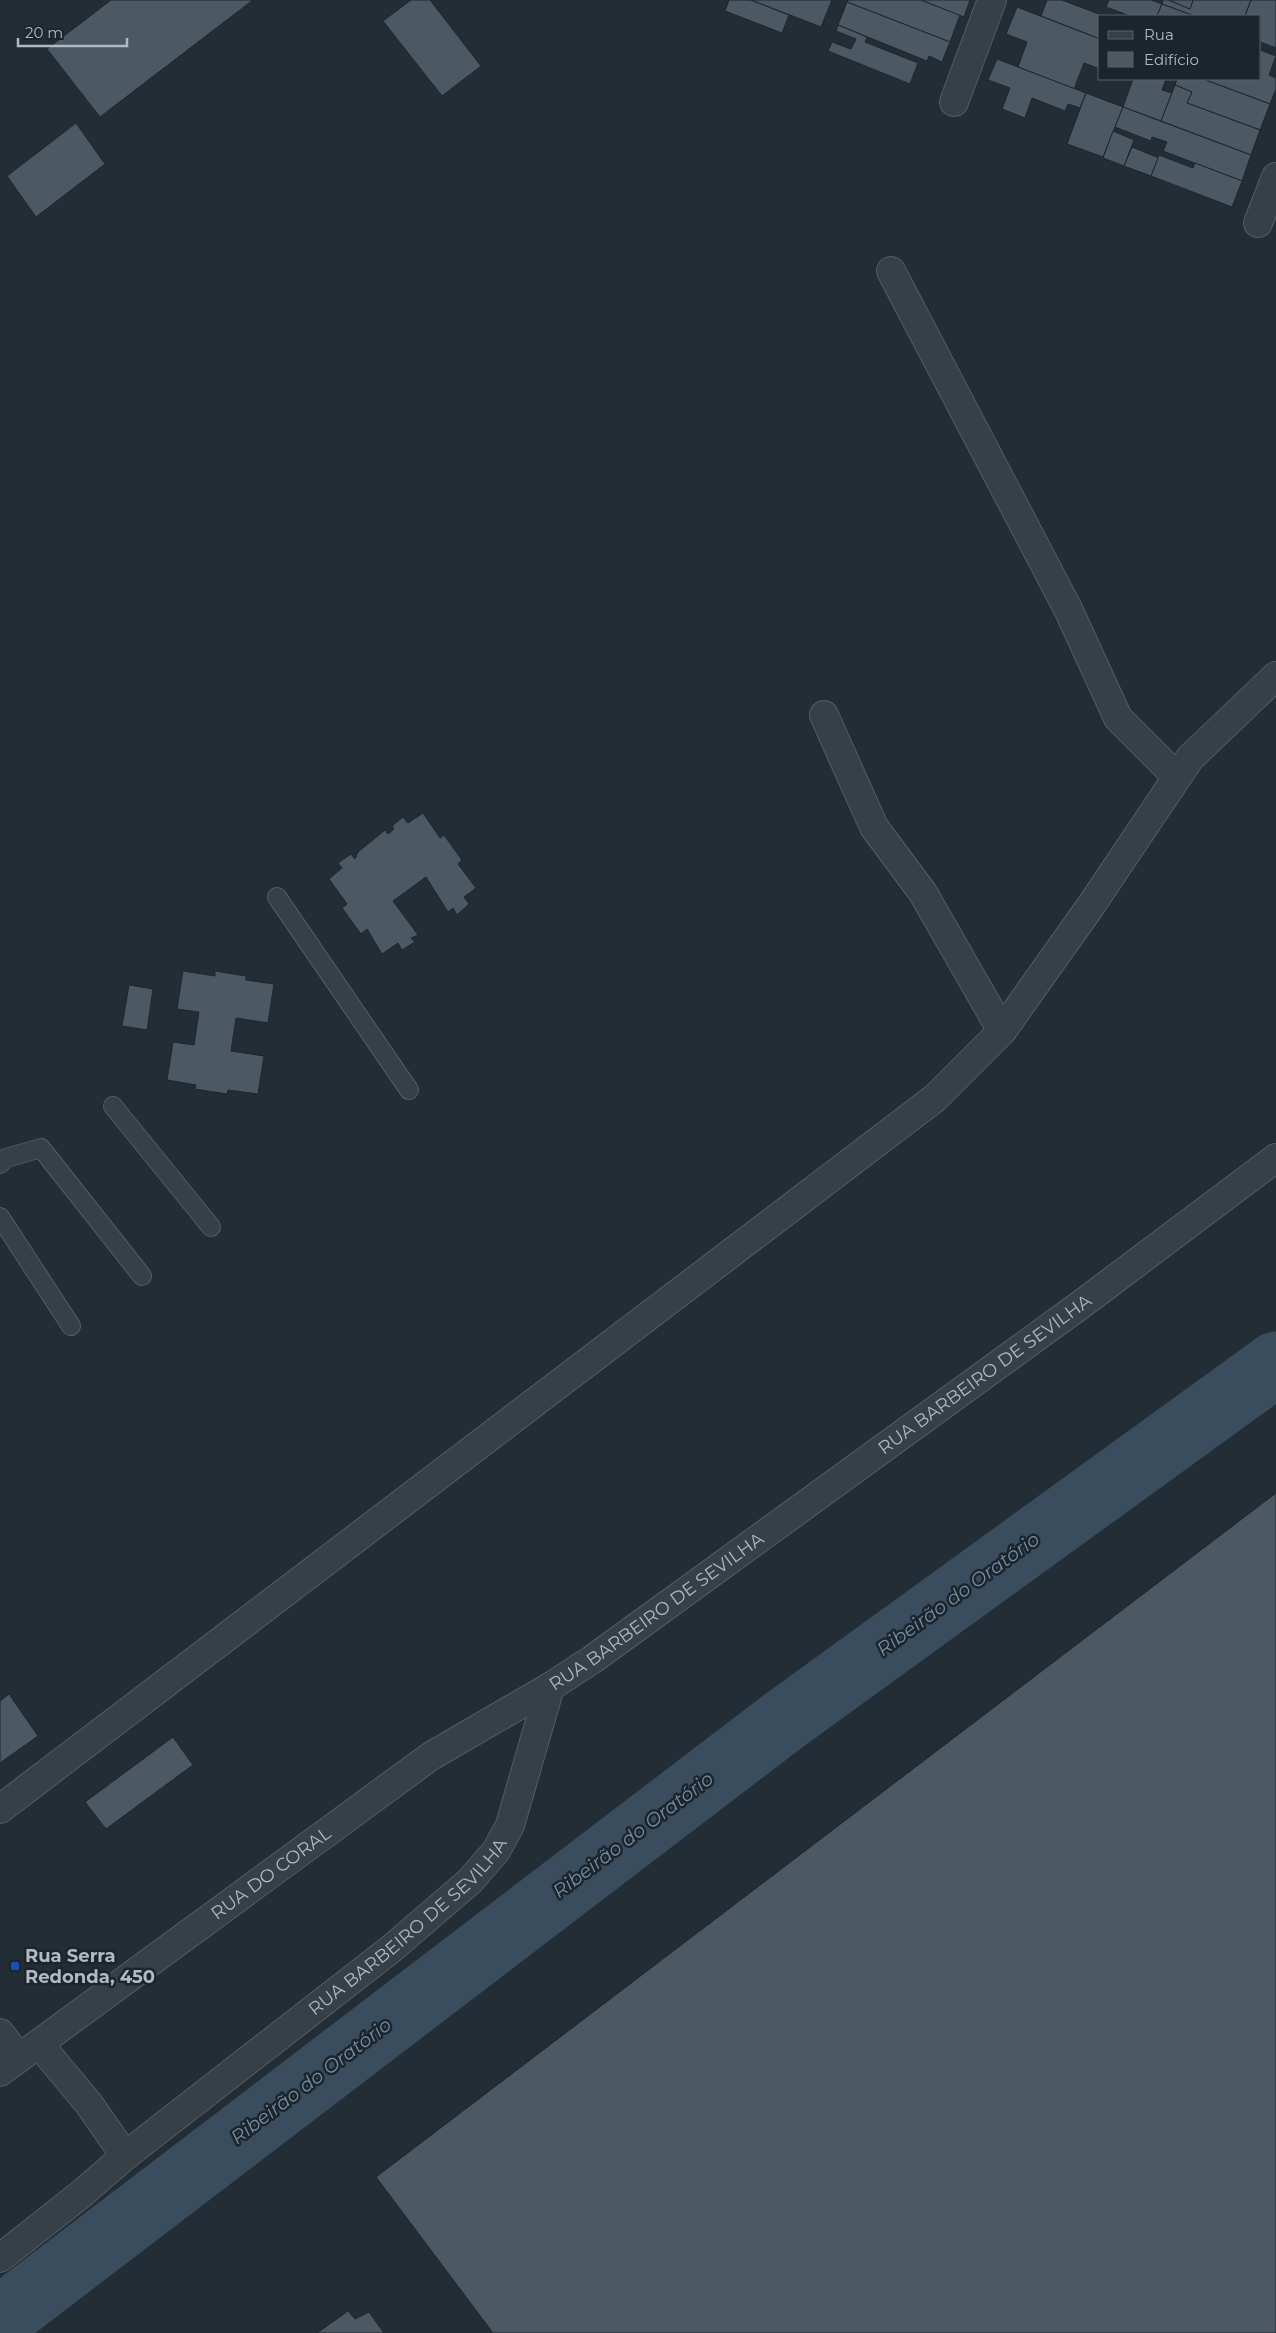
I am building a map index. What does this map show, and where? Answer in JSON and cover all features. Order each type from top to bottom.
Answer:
[{"type":"street","points":[[954,102],[992,0]]},
{"type":"street","points":[[1258,223],[1276,177]]},
{"type":"street","points":[[891,272],[1068,609],[1118,718],[1177,777]]},
{"type":"street","points":[[0,1809],[935,1098],[1002,1031],[1090,907],[1190,758],[1276,676]]},
{"type":"street","points":[[824,715],[874,827],[923,892],[1002,1031]]},
{"type":"street","name":"RUA BARBEIRO DE SEVILHA","points":[[0,2258],[80,2195],[95,2180],[125,2156],[391,1949],[470,1881],[496,1851],[506,1833],[520,1794],[550,1687],[593,1659],[988,1373],[1276,1158]]},
{"type":"street","name":"RUA DO CORAL","points":[[19,2058],[431,1756],[550,1687]]},
{"type":"street","points":[[0,2033],[19,2058],[89,2104],[125,2156]]},
{"type":"lane","points":[[277,897],[409,1090]]},
{"type":"lane","points":[[113,1106],[211,1226]]},
{"type":"lane","points":[[0,1164],[6,1158],[41,1148],[142,1276]]},
{"type":"lane","points":[[0,1217],[70,1326]]},
{"type":"building","points":[[111,0],[253,0],[100,117],[47,49]]},
{"type":"building","points":[[411,0],[430,0],[481,66],[442,96],[383,21]]},
{"type":"building","points":[[729,0],[751,0],[789,15],[782,33],[725,11]]},
{"type":"building","points":[[751,0],[832,0],[821,27]]},
{"type":"building","points":[[848,0],[921,0],[960,15],[950,42],[847,2]]},
{"type":"building","points":[[921,0],[970,0],[964,17]]},
{"type":"building","points":[[1047,0],[1062,0],[1101,15],[1098,15],[1098,38],[1041,16]]},
{"type":"building","points":[[1109,0],[1151,0],[1162,4],[1157,15],[1127,15],[1106,7]]},
{"type":"building","points":[[1163,0],[1169,0],[1190,9],[1193,0],[1251,0],[1245,15],[1191,15],[1162,4]]},
{"type":"building","points":[[1169,0],[1193,0],[1190,9]]},
{"type":"building","points":[[1251,0],[1276,0],[1276,48],[1261,42],[1261,15],[1245,15]]},
{"type":"building","points":[[847,2],[950,42],[942,62],[929,56],[927,61],[838,25]]},
{"type":"building","points":[[1162,4],[1191,15],[1157,15]]},
{"type":"building","points":[[1017,7],[1098,38],[1098,68],[1084,63],[1074,89],[1018,67],[1027,42],[1006,34]]},
{"type":"building","points":[[838,25],[867,37],[865,42],[918,63],[910,84],[828,51],[832,42],[851,49],[856,39],[836,31]]},
{"type":"building","points":[[1261,50],[1276,56],[1269,75],[1276,78],[1276,89],[1270,104],[1206,80],[1261,80]]},
{"type":"building","points":[[997,59],[1086,93],[1080,108],[1068,104],[1065,111],[1032,98],[1025,118],[1002,109],[1010,88],[988,80]]},
{"type":"building","points":[[1133,80],[1166,80],[1162,90],[1172,93],[1161,121],[1123,107]]},
{"type":"building","points":[[1177,80],[1206,80],[1270,104],[1260,130],[1187,103],[1192,92],[1175,85]]},
{"type":"building","points":[[1175,85],[1192,92],[1187,103],[1260,130],[1251,155],[1161,121]]},
{"type":"building","points":[[1086,93],[1123,107],[1103,157],[1067,144]]},
{"type":"building","points":[[1123,107],[1251,155],[1242,181],[1163,151],[1167,142],[1152,137],[1151,141],[1115,127]]},
{"type":"building","points":[[76,123],[105,164],[36,217],[7,176]]},
{"type":"building","points":[[1113,131],[1134,140],[1124,166],[1103,158]]},
{"type":"building","points":[[1132,147],[1159,158],[1151,176],[1124,166]]},
{"type":"building","points":[[1159,155],[1193,168],[1195,163],[1242,181],[1232,207],[1151,176]]},
{"type":"building","points":[[423,813],[440,838],[444,835],[462,860],[458,864],[476,888],[464,897],[469,904],[457,915],[453,908],[448,912],[426,877],[393,901],[418,935],[411,938],[415,942],[402,950],[398,943],[382,954],[367,929],[361,934],[342,908],[347,904],[329,879],[342,868],[338,863],[351,854],[355,859],[358,852],[385,830],[388,834],[394,829],[392,826],[403,817],[408,823]]},
{"type":"building","points":[[183,971],[215,976],[215,971],[246,976],[246,980],[274,984],[268,1023],[236,1018],[231,1051],[264,1056],[258,1094],[228,1090],[227,1094],[195,1089],[196,1085],[167,1080],[173,1042],[194,1045],[199,1012],[177,1009]]},
{"type":"building","points":[[129,985],[153,989],[147,1030],[122,1026]]},
{"type":"building","points":[[1276,1493],[1276,2333],[493,2333],[376,2177]]},
{"type":"building","points":[[9,1694],[38,1736],[0,1763],[0,1701]]},
{"type":"building","points":[[173,1737],[193,1765],[106,1829],[85,1802]]},
{"type":"building","points":[[348,2311],[355,2319],[369,2312],[384,2333],[317,2333]]},
{"type":"waterway","name":"Ribeirão do Oratório","points":[[0,2319],[782,1722],[1276,1364]]},
{"type":"place","name":"Rua Serra Redonda, 450","points":[[15,1966]]}]
